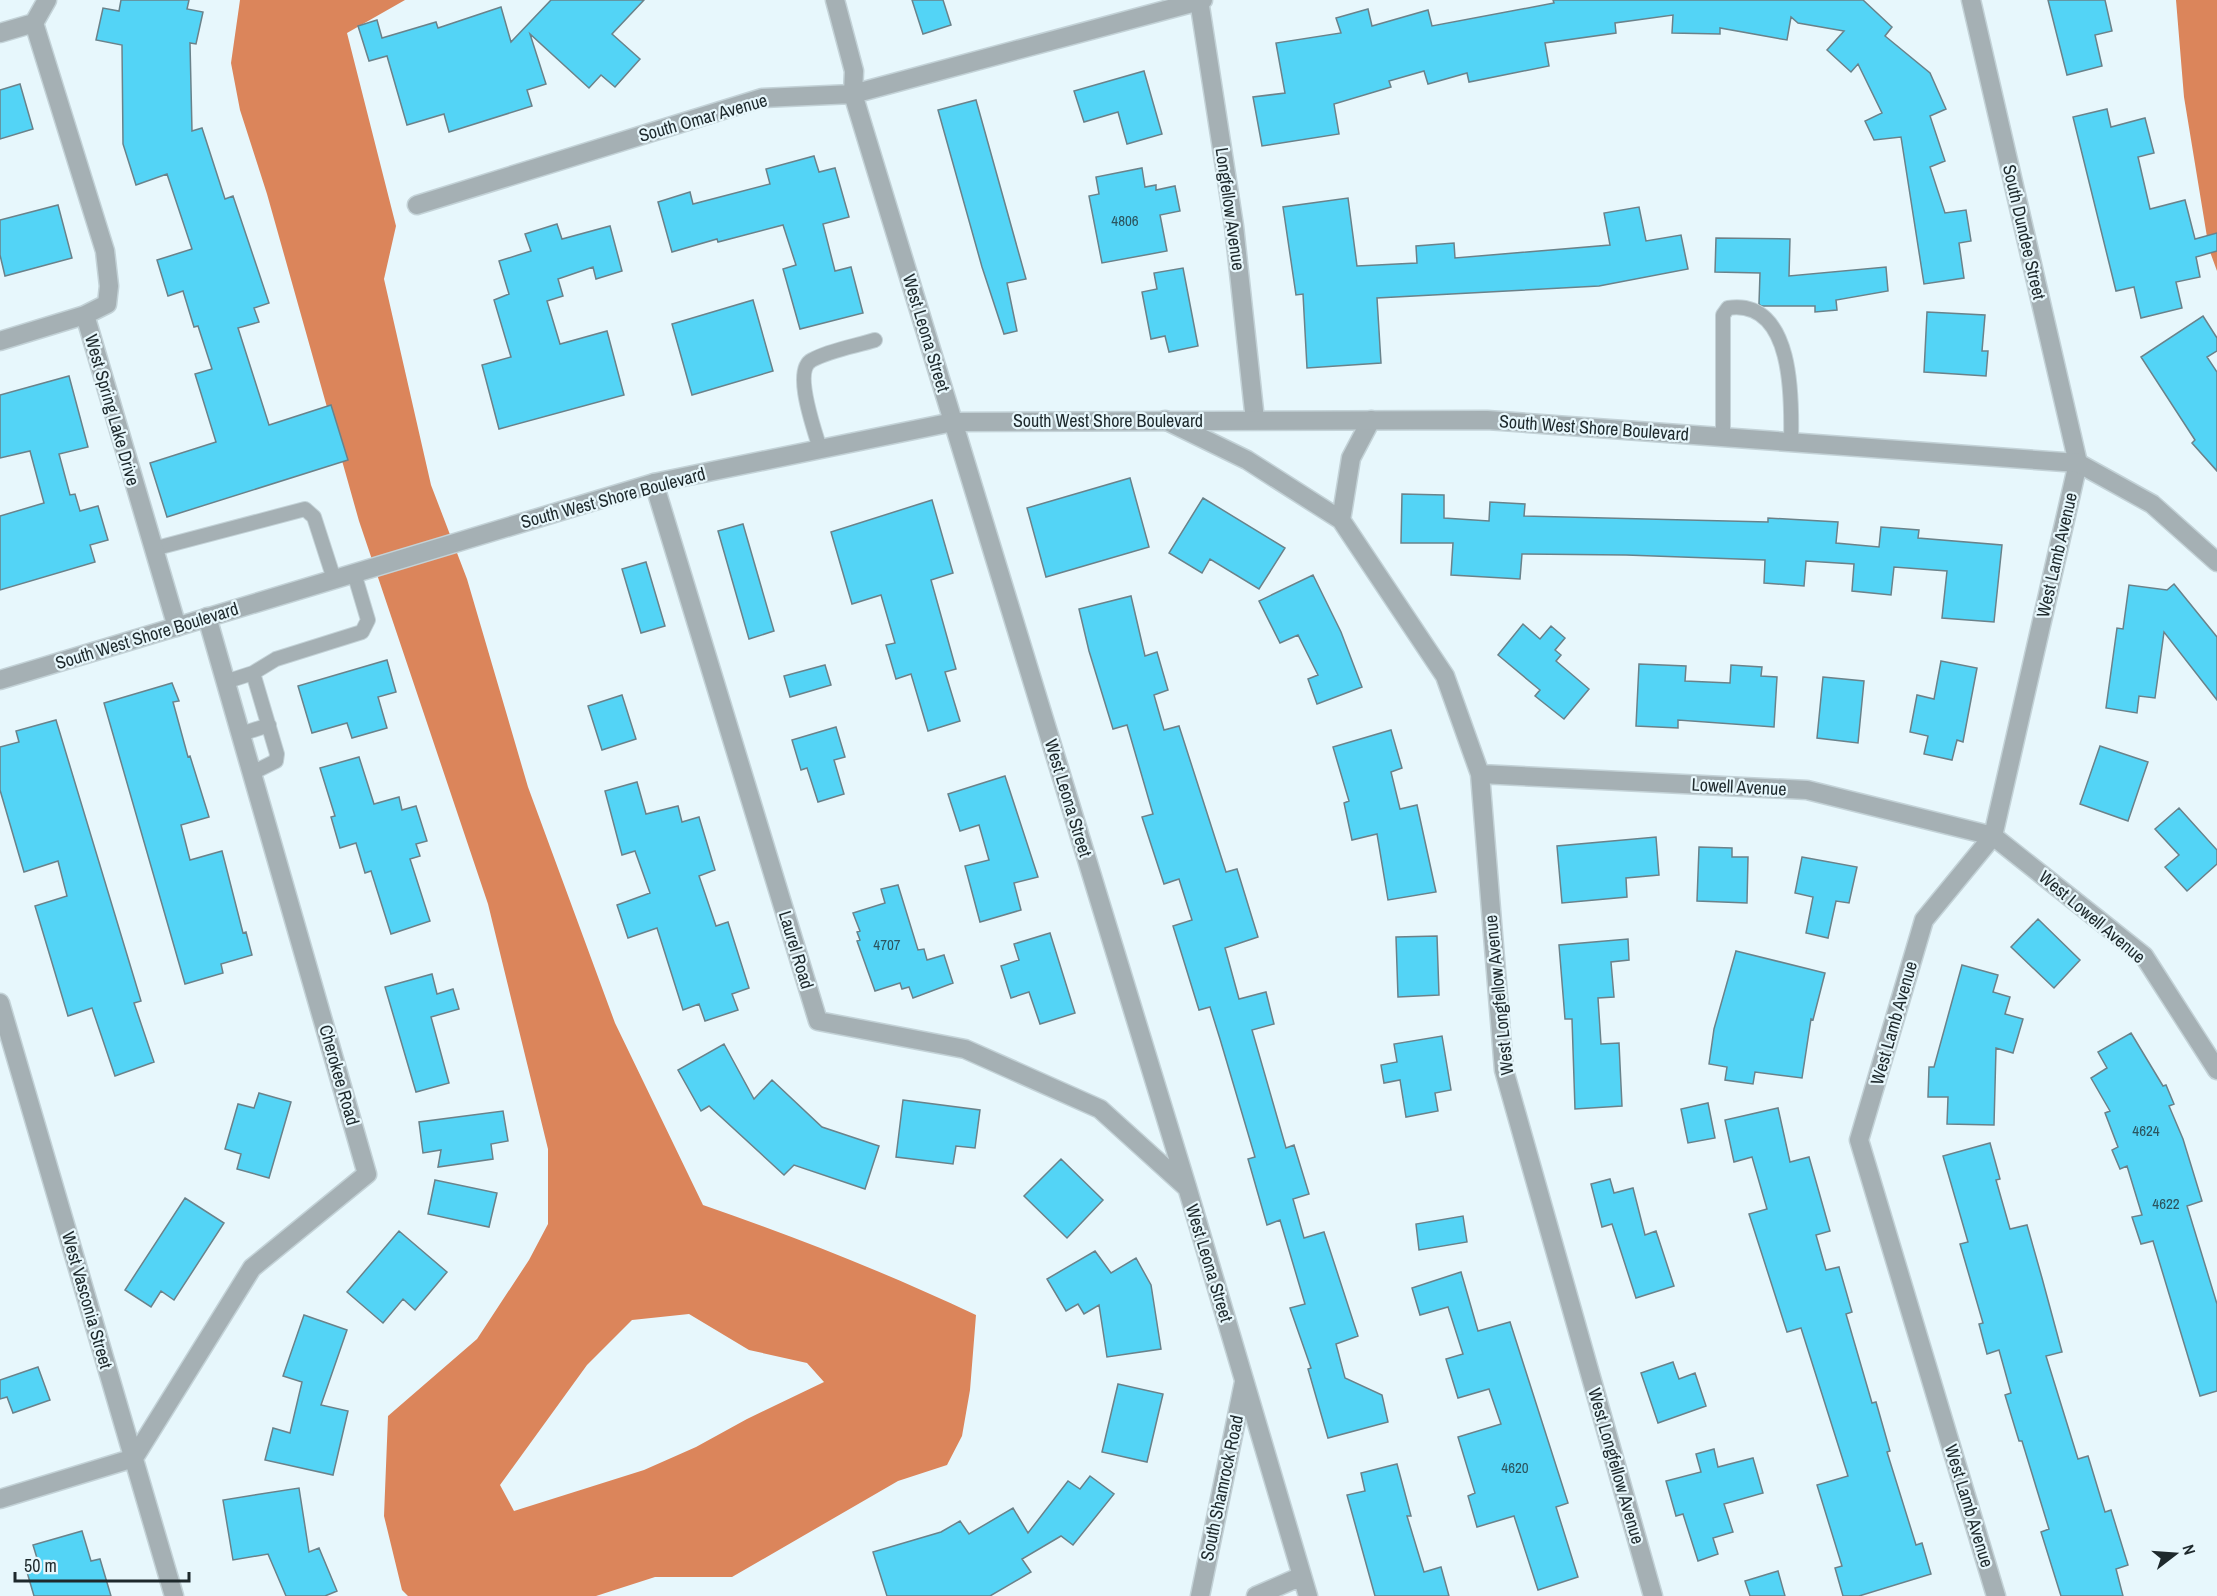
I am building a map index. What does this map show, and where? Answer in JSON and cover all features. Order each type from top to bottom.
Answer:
[{"type":"street","points":[[0,33],[34,23],[47,0]]},
{"type":"street","name":"West Leona Street","points":[[835,0],[854,71],[853,94],[1245,1380],[1308,1596]]},
{"type":"street","name":"South Omar Avenue","points":[[417,205],[762,98],[853,94],[1200,0]]},
{"type":"street","name":"Longfellow Avenue","points":[[1200,0],[1234,226],[1255,420]]},
{"type":"street","name":"South Dundee Street","points":[[1971,0],[2078,463]]},
{"type":"street","name":"West Spring Lake Drive","points":[[34,23],[105,251],[109,286],[107,304],[85,315],[177,627]]},
{"type":"street","points":[[0,341],[85,315]]},
{"type":"street","name":"West Longfellow Avenue","points":[[1165,420],[1247,460],[1341,520],[1445,676],[1480,774],[1504,1070],[1653,1596]]},
{"type":"street","points":[[1341,520],[1351,459],[1371,420]]},
{"type":"street","name":"South West Shore Boulevard","points":[[0,680],[654,483],[952,422],[1487,420],[2078,463],[2152,504],[2217,562]]},
{"type":"street","name":"West Lamb Avenue","points":[[1996,1596],[1859,1140],[1924,920],[1993,836],[2078,463]]},
{"type":"street","name":"Laurel Road","points":[[654,483],[818,1021],[965,1049],[1100,1109],[1186,1187]]},
{"type":"street","name":"Cherokee Road","points":[[134,1458],[252,1268],[367,1174],[207,617]]},
{"type":"street","name":"Lowell Avenue","points":[[1480,774],[1807,790],[1993,836]]},
{"type":"street","name":"West Lowell Avenue","points":[[1993,836],[2144,956],[2217,1070]]},
{"type":"street","name":"West Vasconia Street","points":[[0,1003],[174,1596]]},
{"type":"street","name":"South Shamrock Road","points":[[1200,1596],[1245,1380]]},
{"type":"street","points":[[0,1499],[134,1458]]},
{"type":"street","points":[[1256,1596],[1302,1576]]},
{"type":"lane","points":[[1723,437],[1723,315],[1728,308],[1741,306],[1765,318],[1785,351],[1792,399],[1791,442]]},
{"type":"lane","points":[[820,449],[803,383],[803,371],[810,360],[875,339]]},
{"type":"lane","points":[[153,549],[305,509],[314,517],[334,579]]},
{"type":"lane","points":[[225,682],[253,673],[276,659],[362,632],[368,620],[354,573]]},
{"type":"lane","points":[[252,773],[276,761],[277,754],[253,673]]},
{"type":"lane","points":[[241,734],[269,725]]},
{"type":"shaded area","points":[[240,0],[405,0],[347,33],[396,226],[384,279],[431,485],[467,579],[528,787],[615,1023],[703,1205],[841,1256],[976,1315],[970,1390],[962,1436],[947,1465],[898,1481],[732,1577],[655,1577],[596,1596],[408,1596],[402,1590],[384,1516],[388,1416],[477,1339],[529,1260],[548,1224],[548,1149],[488,904],[359,521],[267,194],[240,110],[231,63]],"holes":[[[689,1314],[749,1350],[807,1363],[824,1382],[747,1419],[696,1447],[644,1470],[514,1511],[500,1485],[587,1365],[632,1320]]]},
{"type":"shaded area","points":[[2176,0],[2217,0],[2217,271],[2209,249],[2184,97]]},
{"type":"building","points":[[121,0],[189,0],[187,9],[203,12],[196,44],[190,43],[192,131],[202,128],[225,199],[233,196],[269,303],[254,308],[259,322],[238,328],[269,425],[331,405],[348,460],[167,517],[150,463],[216,442],[195,374],[212,369],[198,326],[194,327],[183,291],[168,296],[157,260],[192,249],[167,174],[136,185],[123,144],[122,45],[96,40],[103,8],[119,11]]},
{"type":"building","points":[[551,0],[644,0],[612,34],[640,59],[615,87],[601,75],[589,88],[530,34],[546,84],[527,90],[532,106],[449,132],[444,114],[407,125],[387,56],[369,61],[358,26],[377,20],[382,38],[436,22],[438,28],[501,7],[511,42]]},
{"type":"building","points":[[912,0],[943,0],[951,25],[923,34]]},
{"type":"building","points":[[1553,0],[1863,0],[1892,27],[1885,36],[1930,73],[1946,109],[1930,116],[1945,161],[1930,167],[1945,213],[1966,210],[1971,241],[1959,243],[1964,278],[1924,284],[1901,137],[1874,140],[1865,121],[1882,113],[1858,64],[1851,72],[1827,50],[1844,31],[1798,23],[1791,17],[1787,40],[1720,28],[1720,34],[1672,33],[1673,15],[1615,23],[1616,33],[1545,43],[1549,66],[1469,82],[1467,73],[1428,84],[1424,71],[1389,81],[1391,87],[1334,104],[1339,134],[1262,146],[1253,97],[1285,93],[1276,43],[1341,33],[1336,18],[1368,9],[1372,26],[1428,10],[1432,26],[1554,3]]},
{"type":"building","points":[[2048,0],[2105,0],[2112,31],[2095,35],[2102,66],[2067,75]]},
{"type":"building","points":[[1144,71],[1162,134],[1127,144],[1118,112],[1084,122],[1074,91]]},
{"type":"building","points":[[20,84],[33,129],[0,139],[0,90]]},
{"type":"building","points":[[976,100],[1026,279],[1007,283],[1017,331],[1004,334],[982,267],[938,110]]},
{"type":"building","points":[[2107,109],[2111,127],[2145,118],[2154,153],[2138,157],[2150,209],[2185,200],[2195,239],[2217,233],[2217,251],[2196,257],[2200,277],[2176,282],[2182,308],[2141,318],[2134,287],[2116,291],[2073,117]]},
{"type":"building","points":[[814,156],[819,172],[835,168],[849,217],[823,224],[835,271],[851,267],[863,313],[800,329],[783,269],[796,265],[783,225],[718,242],[717,239],[672,252],[658,202],[690,192],[693,204],[770,184],[766,169]]},
{"type":"building","points":[[1142,168],[1145,187],[1156,185],[1156,190],[1175,186],[1180,211],[1160,215],[1167,251],[1102,263],[1089,196],[1099,194],[1096,177]]},
{"type":"building","points":[[1348,198],[1357,266],[1417,263],[1416,246],[1454,243],[1455,258],[1610,245],[1604,213],[1639,207],[1646,241],[1681,235],[1688,269],[1599,286],[1377,298],[1381,363],[1307,368],[1303,294],[1296,295],[1283,207]]},
{"type":"building","points":[[58,205],[72,258],[5,276],[0,255],[0,220]]},
{"type":"building","points":[[557,224],[562,239],[610,226],[622,271],[596,279],[593,267],[558,279],[563,296],[547,301],[560,344],[607,331],[624,395],[499,429],[482,365],[511,357],[494,300],[509,294],[499,261],[531,251],[525,234]]},
{"type":"building","points":[[1716,238],[1790,239],[1789,276],[1886,267],[1888,291],[1836,300],[1837,310],[1815,312],[1815,306],[1761,306],[1759,304],[1760,273],[1715,272]]},
{"type":"building","points":[[1183,268],[1198,346],[1169,352],[1165,336],[1151,339],[1142,292],[1157,289],[1154,273]]},
{"type":"building","points":[[753,300],[773,371],[692,395],[672,324]]},
{"type":"building","points":[[1927,312],[1985,315],[1982,351],[1988,351],[1986,376],[1924,372]]},
{"type":"building","points":[[2203,316],[2217,338],[2217,351],[2207,357],[2217,372],[2217,471],[2192,443],[2195,440],[2141,357]]},
{"type":"building","points":[[69,376],[88,447],[59,454],[70,495],[75,494],[80,511],[98,506],[108,540],[90,545],[95,562],[0,590],[0,516],[44,503],[30,451],[0,458],[0,395]]},
{"type":"building","points":[[1130,478],[1149,547],[1046,577],[1027,508]]},
{"type":"building","points":[[1402,494],[1444,495],[1444,518],[1489,521],[1490,502],[1525,504],[1524,516],[1768,522],[1768,518],[1838,522],[1836,543],[1879,547],[1881,527],[1919,530],[1918,538],[2002,545],[1994,622],[1942,618],[1947,571],[1894,567],[1891,595],[1852,591],[1854,564],[1806,561],[1804,586],[1764,583],[1765,560],[1626,555],[1522,554],[1520,579],[1451,575],[1453,543],[1401,543]]},
{"type":"building","points":[[1203,498],[1285,548],[1259,589],[1210,559],[1202,573],[1169,553]]},
{"type":"building","points":[[932,500],[953,573],[931,580],[956,669],[945,672],[960,721],[928,731],[911,674],[896,679],[886,645],[895,643],[881,595],[852,604],[831,532]]},
{"type":"building","points":[[743,524],[774,631],[749,639],[718,531]]},
{"type":"building","points":[[646,562],[665,626],[641,633],[622,569]]},
{"type":"building","points":[[1313,575],[1341,632],[1362,687],[1317,704],[1308,679],[1318,675],[1298,635],[1280,643],[1259,601]]},
{"type":"building","points":[[2174,584],[2217,637],[2217,700],[2164,632],[2155,698],[2139,696],[2137,713],[2106,708],[2117,628],[2123,629],[2129,585],[2167,590]]},
{"type":"building","points":[[1131,596],[1145,656],[1157,652],[1168,690],[1154,695],[1164,730],[1179,726],[1226,872],[1237,869],[1258,937],[1225,948],[1239,999],[1266,992],[1274,1024],[1252,1030],[1286,1148],[1294,1145],[1309,1194],[1293,1199],[1304,1238],[1324,1232],[1358,1336],[1336,1344],[1345,1378],[1382,1395],[1388,1422],[1328,1438],[1308,1369],[1311,1368],[1290,1308],[1305,1304],[1280,1220],[1267,1225],[1248,1159],[1255,1157],[1210,1007],[1199,1010],[1173,926],[1192,920],[1179,879],[1164,884],[1142,817],[1153,814],[1127,725],[1113,729],[1089,651],[1079,609]]},
{"type":"building","points":[[1523,624],[1540,639],[1551,626],[1565,638],[1555,650],[1561,655],[1556,661],[1589,689],[1564,719],[1535,696],[1540,690],[1498,655]]},
{"type":"building","points":[[387,660],[396,692],[378,697],[387,728],[352,738],[347,723],[312,733],[298,686]]},
{"type":"building","points":[[1941,661],[1977,668],[1963,742],[1957,740],[1952,760],[1924,754],[1928,736],[1910,732],[1917,695],[1934,699]]},
{"type":"building","points":[[1639,664],[1686,666],[1685,681],[1730,683],[1731,665],[1762,667],[1761,676],[1777,677],[1774,727],[1678,720],[1678,728],[1636,726]]},
{"type":"building","points":[[825,665],[831,685],[790,697],[784,676]]},
{"type":"building","points":[[1823,677],[1864,681],[1858,743],[1817,738]]},
{"type":"building","points":[[172,683],[179,701],[173,702],[188,757],[190,756],[209,817],[181,825],[190,860],[222,851],[243,933],[246,932],[252,955],[221,964],[223,973],[185,984],[104,703]]},
{"type":"building","points":[[622,695],[636,739],[602,750],[588,706]]},
{"type":"building","points":[[56,720],[141,1001],[134,1003],[154,1062],[115,1076],[92,1008],[68,1016],[35,906],[67,896],[58,861],[24,872],[0,790],[0,747],[19,742],[16,731]]},
{"type":"building","points":[[836,727],[845,757],[834,760],[844,794],[818,802],[807,768],[801,770],[792,740]]},
{"type":"building","points":[[1391,730],[1402,768],[1391,772],[1400,809],[1417,805],[1436,892],[1388,900],[1377,834],[1352,840],[1344,803],[1349,801],[1333,747]]},
{"type":"building","points":[[2100,746],[2148,762],[2128,821],[2080,804]]},
{"type":"building","points":[[359,757],[374,804],[399,797],[402,810],[416,806],[427,841],[416,844],[420,856],[410,859],[430,921],[391,934],[371,871],[365,873],[356,843],[340,848],[331,817],[335,816],[320,768]]},
{"type":"building","points":[[1005,776],[1038,877],[1014,883],[1021,910],[980,922],[965,866],[989,860],[979,825],[960,831],[948,794]]},
{"type":"building","points":[[637,782],[646,814],[678,806],[682,822],[699,817],[715,870],[699,876],[716,926],[728,922],[749,988],[732,994],[738,1010],[705,1021],[699,1004],[683,1010],[657,928],[628,938],[617,905],[650,893],[635,851],[622,855],[605,791]]},
{"type":"building","points":[[2179,808],[2217,850],[2217,864],[2187,891],[2165,867],[2179,855],[2155,829]]},
{"type":"building","points":[[1656,837],[1659,875],[1626,878],[1627,897],[1562,903],[1557,846]]},
{"type":"building","points":[[1699,847],[1732,848],[1732,857],[1748,857],[1747,903],[1697,901]]},
{"type":"building","points":[[1802,857],[1857,867],[1849,903],[1836,901],[1828,938],[1806,933],[1813,897],[1795,893]]},
{"type":"building","points":[[898,885],[918,950],[924,949],[927,960],[944,955],[953,983],[913,998],[909,987],[902,989],[900,983],[875,991],[857,941],[860,940],[857,932],[860,931],[853,913],[885,903],[881,889]]},
{"type":"building","points":[[2038,919],[2080,960],[2054,988],[2011,947]]},
{"type":"building","points":[[1050,933],[1075,1013],[1040,1024],[1029,992],[1011,998],[1001,966],[1019,960],[1014,944]]},
{"type":"building","points":[[1437,936],[1439,995],[1398,997],[1396,937]]},
{"type":"building","points":[[1628,939],[1629,960],[1611,962],[1614,997],[1598,998],[1601,1044],[1619,1043],[1622,1106],[1575,1109],[1572,1019],[1565,1019],[1559,945]]},
{"type":"building","points":[[1736,951],[1825,973],[1813,1020],[1811,1019],[1802,1078],[1755,1072],[1753,1084],[1725,1080],[1727,1067],[1709,1064],[1714,1029]]},
{"type":"building","points":[[1962,965],[1998,975],[1993,992],[2010,997],[2005,1014],[2023,1019],[2013,1053],[1996,1048],[1994,1125],[1947,1124],[1948,1097],[1928,1097],[1929,1067],[1934,1067]]},
{"type":"building","points":[[432,974],[437,994],[453,989],[459,1009],[431,1017],[449,1083],[416,1092],[385,987]]},
{"type":"building","points":[[2131,1033],[2163,1086],[2166,1085],[2174,1104],[2169,1106],[2183,1139],[2202,1201],[2187,1206],[2217,1304],[2217,1391],[2200,1396],[2153,1241],[2141,1244],[2132,1217],[2142,1215],[2127,1166],[2120,1169],[2112,1150],[2118,1147],[2105,1113],[2110,1111],[2091,1078],[2107,1068],[2098,1052]]},
{"type":"building","points":[[1442,1036],[1451,1090],[1435,1093],[1438,1111],[1406,1117],[1400,1080],[1384,1083],[1381,1065],[1397,1062],[1394,1044]]},
{"type":"building","points":[[724,1044],[754,1099],[772,1080],[822,1127],[879,1146],[865,1189],[794,1165],[784,1175],[709,1106],[701,1111],[678,1070]]},
{"type":"building","points":[[259,1093],[291,1102],[269,1178],[237,1169],[241,1154],[225,1149],[238,1104],[254,1108]]},
{"type":"building","points":[[903,1100],[980,1110],[975,1148],[956,1146],[953,1164],[896,1157]]},
{"type":"building","points":[[1708,1103],[1715,1138],[1688,1143],[1681,1109]]},
{"type":"building","points":[[1778,1108],[1790,1162],[1809,1157],[1830,1231],[1816,1235],[1826,1270],[1839,1267],[1852,1312],[1846,1314],[1872,1403],[1876,1402],[1890,1451],[1887,1452],[1916,1545],[1922,1543],[1931,1574],[1859,1596],[1843,1596],[1835,1568],[1842,1566],[1817,1485],[1848,1476],[1801,1328],[1787,1332],[1749,1214],[1767,1209],[1752,1157],[1734,1162],[1725,1120]]},
{"type":"building","points":[[503,1111],[508,1141],[491,1144],[493,1159],[438,1167],[441,1150],[423,1153],[419,1122]]},
{"type":"building","points":[[1990,1143],[2000,1179],[1996,1180],[2010,1229],[2027,1225],[2042,1278],[2062,1352],[2046,1356],[2078,1459],[2088,1456],[2105,1512],[2111,1510],[2128,1565],[2116,1569],[2123,1596],[2061,1596],[2041,1532],[2049,1529],[2022,1441],[2019,1441],[2005,1395],[2011,1393],[1999,1350],[1987,1354],[1979,1324],[1983,1323],[1960,1244],[1968,1242],[1943,1156]]},
{"type":"building","points":[[1061,1159],[1103,1200],[1067,1238],[1024,1196]]},
{"type":"building","points":[[1610,1179],[1614,1193],[1633,1188],[1645,1235],[1656,1231],[1674,1286],[1636,1298],[1612,1224],[1602,1227],[1591,1184]]},
{"type":"building","points":[[435,1180],[497,1193],[489,1227],[428,1214]]},
{"type":"building","points":[[185,1198],[224,1223],[174,1300],[161,1291],[151,1307],[125,1290]]},
{"type":"building","points":[[1463,1216],[1467,1242],[1419,1250],[1416,1224]]},
{"type":"building","points":[[399,1231],[447,1272],[415,1310],[403,1299],[383,1323],[347,1292]]},
{"type":"building","points":[[1095,1251],[1111,1273],[1136,1258],[1151,1285],[1161,1349],[1107,1357],[1099,1305],[1084,1314],[1078,1304],[1066,1311],[1047,1279]]},
{"type":"building","points":[[1461,1272],[1478,1331],[1510,1322],[1568,1503],[1556,1507],[1578,1577],[1538,1590],[1514,1516],[1477,1527],[1468,1496],[1475,1493],[1458,1437],[1501,1424],[1489,1389],[1458,1398],[1446,1359],[1463,1354],[1448,1307],[1420,1315],[1412,1288]]},
{"type":"building","points":[[304,1315],[347,1330],[321,1405],[348,1411],[333,1475],[265,1460],[273,1428],[290,1433],[302,1382],[283,1376]]},
{"type":"building","points":[[1673,1362],[1679,1379],[1695,1373],[1706,1406],[1658,1423],[1641,1373]]},
{"type":"building","points":[[38,1367],[50,1400],[13,1413],[7,1397],[0,1399],[0,1380]]},
{"type":"building","points":[[1118,1384],[1163,1394],[1147,1462],[1102,1452]]},
{"type":"building","points":[[1714,1449],[1718,1467],[1753,1458],[1763,1493],[1724,1504],[1733,1532],[1713,1538],[1718,1554],[1698,1561],[1683,1514],[1676,1516],[1666,1481],[1701,1472],[1696,1454]]},
{"type":"building","points":[[1397,1464],[1411,1516],[1407,1516],[1424,1572],[1441,1567],[1449,1596],[1375,1596],[1347,1495],[1365,1491],[1361,1473]]},
{"type":"building","points":[[1090,1476],[1114,1494],[1073,1545],[1061,1536],[1022,1559],[1031,1572],[990,1596],[887,1596],[873,1552],[941,1532],[960,1521],[969,1534],[1013,1508],[1028,1533],[1068,1481],[1080,1489]]},
{"type":"building","points":[[299,1488],[309,1552],[319,1548],[337,1591],[325,1596],[286,1596],[268,1554],[233,1560],[223,1500]]},
{"type":"building","points":[[82,1531],[91,1561],[100,1559],[111,1596],[34,1596],[27,1572],[40,1568],[33,1545]]},
{"type":"building","points":[[1778,1571],[1785,1596],[1750,1596],[1745,1581]]}]
